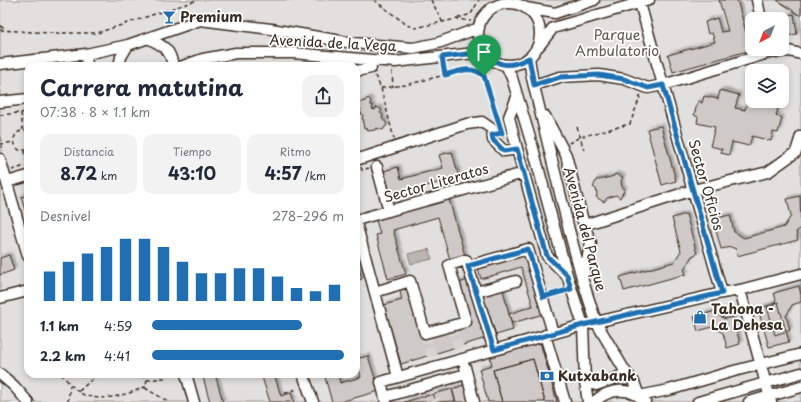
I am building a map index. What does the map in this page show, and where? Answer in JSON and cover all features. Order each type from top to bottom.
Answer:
[{"type":"street","points":[[594,0],[555,13],[526,8],[511,2],[492,4],[480,25],[479,40],[484,52],[493,60],[506,65],[518,64],[529,58],[553,28],[643,1]]},
{"type":"street","points":[[757,0],[760,12]]},
{"type":"street","name":"Sector Oficios","points":[[643,1],[663,85],[722,293]]},
{"type":"street","points":[[526,8],[536,19],[540,33],[538,48]]},
{"type":"street","name":"Avenida de la Vega","points":[[0,64],[86,54],[128,45],[200,20],[271,29],[353,43],[413,48],[438,43],[480,25]]},
{"type":"street","points":[[148,38],[162,46],[171,55],[172,62]]},
{"type":"street","points":[[120,62],[128,45]]},
{"type":"street","points":[[789,51],[801,54]]},
{"type":"street","name":"Avenida de la Vega","points":[[194,62],[236,53],[293,53],[391,62],[484,52]]},
{"type":"street","points":[[86,54],[87,62]]},
{"type":"street","points":[[534,85],[560,77],[599,75],[624,79],[648,88],[663,85],[753,56]]},
{"type":"street","name":"Avenida del Parque","points":[[529,58],[538,104],[582,278],[596,322],[625,371],[634,382],[642,399]]},
{"type":"street","name":"Avenida del Parque","points":[[506,65],[518,97],[567,275],[583,325],[585,382],[588,402]]},
{"type":"street","points":[[360,70],[371,68]]},
{"type":"street","points":[[518,97],[509,117],[517,149],[547,256],[567,275]]},
{"type":"street","points":[[0,102],[24,99]]},
{"type":"street","points":[[538,104],[566,155],[584,225],[591,243],[582,278]]},
{"type":"street","points":[[360,159],[467,124],[482,122],[492,129],[493,140],[504,151],[517,149]]},
{"type":"street","points":[[584,225],[693,190],[768,172],[796,152],[801,136]]},
{"type":"street","points":[[0,159],[24,242]]},
{"type":"street","points":[[377,167],[388,211]]},
{"type":"street","name":"Sector Literatos","points":[[360,220],[524,173]]},
{"type":"street","points":[[7,182],[24,174]]},
{"type":"street","name":"Sector Literatos","points":[[360,236],[398,377]]},
{"type":"street","points":[[454,280],[469,270],[528,249],[543,297],[549,334],[565,402]]},
{"type":"street","points":[[375,292],[410,281],[425,333],[466,322],[449,265],[466,260],[494,350]]},
{"type":"street","points":[[466,374],[385,400],[381,382],[583,325],[740,290],[801,274]]},
{"type":"street","points":[[476,292],[516,281]]},
{"type":"street","points":[[740,290],[770,399]]},
{"type":"street","points":[[0,298],[24,292]]},
{"type":"street","points":[[594,402],[600,396],[611,391],[624,390],[642,399],[760,364],[801,354]]},
{"type":"street","points":[[462,360],[474,402]]},
{"type":"street","points":[[427,369],[431,384]]},
{"type":"street","points":[[585,382],[596,384],[621,376],[625,371]]},
{"type":"street","points":[[698,402],[801,373]]},
{"type":"street","points":[[0,374],[14,386],[28,402]]},
{"type":"street","points":[[187,378],[194,402]]},
{"type":"street","points":[[304,378],[313,402]]},
{"type":"street","points":[[749,402],[770,399],[798,391]]},
{"type":"path","points":[[0,30],[50,33],[97,33],[198,0]]},
{"type":"path","points":[[374,0],[407,25],[415,28],[443,23],[471,14],[479,0]]},
{"type":"path","points":[[430,0],[443,23]]},
{"type":"path","points":[[456,19],[480,25]]},
{"type":"path","points":[[0,26],[6,30]]},
{"type":"path","points":[[442,57],[445,75]]},
{"type":"path","points":[[391,62],[393,87]]},
{"type":"path","points":[[371,68],[381,88],[392,135]]},
{"type":"path","points":[[381,88],[406,86],[464,69],[478,71],[484,76],[502,133],[492,135]]},
{"type":"path","points":[[562,148],[580,137],[630,124],[644,86]]},
{"type":"path","points":[[21,113],[23,130],[15,135],[14,142],[19,150],[24,151]]},
{"type":"path","points":[[0,116],[24,113]]},
{"type":"path","points":[[577,127],[584,150]]},
{"type":"path","points":[[0,144],[14,142]]},
{"type":"path","points":[[360,171],[377,167]]},
{"type":"path","points":[[543,297],[571,289]]},
{"type":"path","points":[[64,378],[70,385],[83,394],[98,399],[115,397],[145,387]]},
{"type":"path","points":[[79,391],[94,378]]},
{"type":"path","points":[[144,378],[147,380],[164,378]]},
{"type":"path","points":[[145,387],[147,380]]},
{"type":"path","points":[[68,402],[70,385]]},
{"type":"path","points":[[145,387],[169,402]]},
{"type":"path","points":[[285,393],[297,389]]},
{"type":"green space","name":"Parque Ambulatorio","points":[[0,0],[801,0],[801,402],[0,402]]},
{"type":"shaded area","points":[[429,249],[432,259],[411,264],[408,254]]},
{"type":"building","points":[[719,0],[737,0],[745,29],[745,52],[673,72],[668,55],[715,42],[712,33],[708,34],[705,22],[717,18],[721,32],[728,31]]},
{"type":"building","points":[[777,0],[801,0],[801,16]]},
{"type":"building","points":[[794,14],[797,34],[789,36],[789,15]]},
{"type":"building","points":[[720,90],[739,95],[735,108],[745,110],[746,108],[778,108],[776,116],[782,118],[778,133],[773,132],[771,141],[752,136],[749,146],[732,142],[729,155],[721,153],[722,149],[710,146],[715,127],[697,123],[698,117],[694,115],[698,101],[702,103],[704,96],[718,99]]},
{"type":"building","points":[[368,98],[371,101],[370,104],[373,106],[372,109],[375,110],[377,107],[382,110],[380,113],[383,115],[382,118],[387,124],[383,130],[376,128],[375,130],[368,131],[367,128],[364,129],[364,120],[362,119],[363,116],[360,111],[360,104],[362,101],[364,102]]},
{"type":"building","points":[[661,126],[676,181],[662,185],[647,129]]},
{"type":"building","points":[[452,152],[459,177],[391,196],[384,171],[398,167],[401,179],[443,168],[439,155]]},
{"type":"building","points":[[615,174],[623,177],[621,181],[622,187],[625,189],[620,198],[616,195],[607,198],[604,202],[596,197],[596,189],[593,187],[597,179],[599,180],[614,176]]},
{"type":"building","points":[[24,196],[24,207],[21,197]]},
{"type":"building","points":[[800,196],[801,228],[796,232],[798,240],[737,256],[736,249],[731,247],[721,249],[713,219],[730,215],[734,232],[744,238],[784,227],[791,216],[787,199]]},
{"type":"building","points":[[449,199],[465,256],[450,260],[438,217],[393,230],[406,274],[388,279],[376,235],[380,234],[376,220]]},
{"type":"building","points":[[686,214],[697,254],[692,256],[684,269],[686,274],[624,291],[620,277],[674,262],[681,251],[672,218]]},
{"type":"building","points":[[529,253],[547,313],[512,323],[509,314],[533,306],[521,267],[481,279],[478,268]]},
{"type":"building","points":[[9,255],[14,270],[0,275],[0,258]]},
{"type":"building","points":[[468,280],[486,338],[401,364],[384,305],[402,300],[399,288],[410,285],[424,335],[468,322],[456,284]]},
{"type":"building","points":[[799,286],[801,302],[792,305],[786,316],[790,330],[775,335],[767,307],[773,306],[776,300],[774,293]]},
{"type":"building","points":[[503,290],[513,330],[496,335],[483,296]]},
{"type":"building","points":[[778,302],[789,342],[769,347],[758,309]]},
{"type":"building","points":[[716,311],[718,315],[725,319],[733,317],[740,344],[727,348],[723,333],[712,327],[698,331],[694,317]]},
{"type":"building","points":[[540,342],[557,402],[545,402],[533,359],[493,370],[502,402],[488,402],[479,369],[492,365],[490,357]]},
{"type":"building","points":[[368,356],[379,391],[340,402],[332,402],[325,378],[339,378],[340,383],[360,378],[360,358]]},
{"type":"building","points":[[533,359],[545,402],[502,402],[493,370]]},
{"type":"building","points":[[203,378],[216,378],[223,402],[210,402]]},
{"type":"building","points":[[262,378],[275,378],[281,396],[291,393],[294,402],[270,402]]},
{"type":"building","points":[[464,385],[469,402],[456,402],[452,389]]},
{"type":"building","points":[[452,389],[455,401],[436,402],[433,394]]},
{"type":"building","points":[[433,394],[436,402],[404,402],[426,396]]},
{"type":"tunnel","points":[[452,325],[462,359]]},
{"type":"tunnel","points":[[425,333],[435,367]]},
{"type":"tunnel","points":[[431,384],[436,402]]},
{"type":"place","name":"Premium","points":[[169,17]]},
{"type":"place","name":"Tahona - La Dehesa","points":[[700,317]]},
{"type":"place","name":"Kutxabank","points":[[547,376]]},
{"type":"route","points":[[484,52],[497,63],[506,65],[518,64],[529,58],[534,85],[560,77],[599,75],[624,79],[648,88],[663,85],[722,293],[583,325],[494,350],[468,266],[528,249],[543,297],[571,289],[567,275],[547,256],[517,149],[504,151],[493,140],[492,135],[502,133],[484,76],[478,71],[464,69],[445,75],[442,57],[484,52]]}]
